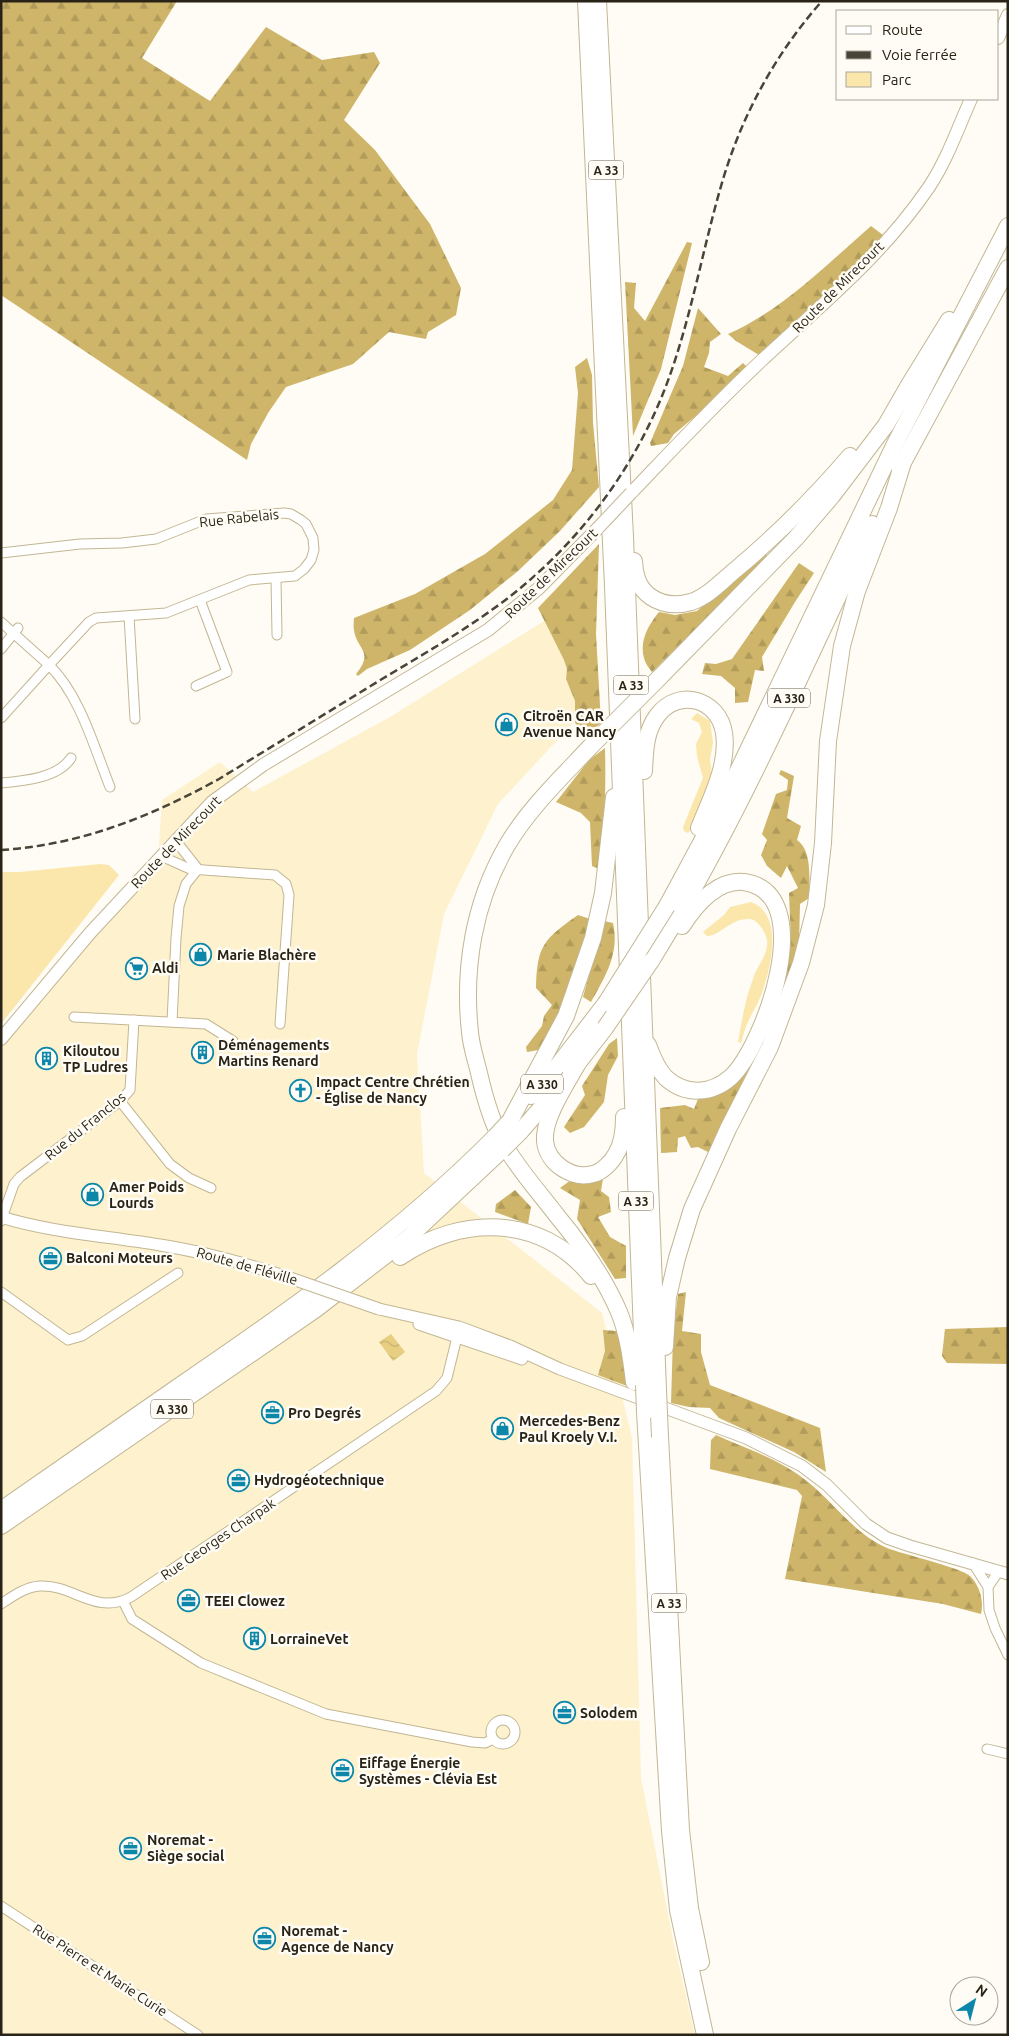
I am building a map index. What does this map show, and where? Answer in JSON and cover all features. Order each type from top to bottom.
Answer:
[{"type":"highway","name":"A 33","points":[[586,1],[620,748],[630,1017],[650,1388],[660,1437],[681,1830],[690,1908],[717,2035]]},
{"type":"highway","name":"A 33","points":[[598,1],[623,514],[645,1037],[650,1388],[641,1411],[646,1459],[665,1757],[678,1910],[706,2035]]},
{"type":"highway","points":[[650,1388],[628,1343],[620,1313],[602,1279],[577,1241],[524,1173],[502,1140],[484,1094],[470,1034],[468,989],[470,950],[483,897],[507,846],[541,800],[591,746],[796,538],[832,496],[886,425],[1006,229]]},
{"type":"highway","name":"A 330","points":[[515,1127],[559,1064],[606,1003],[667,906],[696,854],[894,446],[1006,229]]},
{"type":"highway","name":"A 330","points":[[1,1526],[316,1309],[408,1238],[578,1063],[668,940],[736,808],[904,459],[1008,268]]},
{"type":"highway","points":[[623,514],[631,533],[635,576],[643,592],[657,601],[675,605],[692,602],[707,594],[725,579],[803,508],[909,385]]},
{"type":"highway","points":[[650,1388],[663,1367],[668,1297],[676,1258],[692,1209],[728,1130],[770,1047],[801,963],[816,905],[823,843],[828,741],[842,646],[857,591],[889,508],[904,459]]},
{"type":"highway","points":[[638,855],[643,826],[645,751],[648,735],[656,717],[667,705],[687,699],[695,699],[710,707],[720,719],[724,734],[722,763],[698,830],[696,854]]},
{"type":"highway","points":[[515,1127],[566,1016],[593,938],[603,893],[620,748]]},
{"type":"highway","points":[[645,1037],[658,1067],[666,1078],[684,1089],[706,1091],[730,1077],[746,1058],[755,1041],[772,994],[783,948],[783,928],[780,914],[771,897],[758,887],[744,882],[729,884],[715,890],[700,902],[668,940]]},
{"type":"highway","points":[[578,1063],[553,1109],[546,1129],[545,1142],[552,1159],[563,1170],[578,1175],[594,1174],[605,1167],[616,1154],[623,1137],[630,1017]]},
{"type":"highway","name":"A 330","points":[[1,1510],[71,1460],[286,1314],[359,1259],[499,1144]]},
{"type":"highway","points":[[343,1289],[367,1280],[418,1245],[431,1239],[454,1231],[495,1227],[526,1233],[559,1247],[585,1269],[620,1313]]},
{"type":"highway","points":[[1,1497],[38,1475],[71,1460]]},
{"type":"highway","points":[[1,1535],[49,1493]]},
{"type":"main road","points":[[999,36],[1008,15]]},
{"type":"main road","name":"Route de Mirecourt","points":[[1,1039],[90,933],[212,802],[263,765],[447,656],[496,624],[539,588],[714,407],[841,288],[889,236],[921,199],[936,175],[971,100]]},
{"type":"street","name":"Rue Rabelais","points":[[1,553],[80,544],[122,543],[156,539],[206,519],[284,513],[291,514],[301,520],[310,531],[314,544],[313,555],[309,564],[300,573],[289,578],[249,580],[166,613],[102,617],[90,622],[1,718]]},
{"type":"street","points":[[276,578],[278,635]]},
{"type":"street","points":[[196,686],[227,672],[200,600]]},
{"type":"street","points":[[130,616],[135,719]]},
{"type":"street","points":[[1,622],[16,630],[49,665],[76,702],[110,787]]},
{"type":"street","points":[[1,649],[16,630]]},
{"type":"street","points":[[1,782],[28,781],[66,767],[71,758]]},
{"type":"street","points":[[176,840],[198,869]]},
{"type":"street","points":[[161,856],[183,867],[275,875],[286,884],[288,895],[280,1024]]},
{"type":"street","points":[[172,1022],[179,906],[186,884],[198,869]]},
{"type":"street","points":[[74,1017],[206,1024],[233,1041]]},
{"type":"street","name":"Rue du Franclos","points":[[2,1218],[14,1184],[20,1177],[120,1101],[130,1090],[134,1020]]},
{"type":"street","points":[[120,1101],[170,1164],[189,1178],[211,1188]]},
{"type":"street","name":"Route de Fléville","points":[[2,1218],[47,1229],[158,1244],[211,1254],[290,1278],[379,1309],[417,1316],[534,1362],[560,1369],[760,1444],[793,1460],[811,1472],[866,1524],[882,1535],[910,1546],[973,1563],[993,1576]]},
{"type":"street","points":[[1,1292],[68,1340],[82,1336],[178,1273]]},
{"type":"street","name":"Rue Georges Charpak","points":[[1,1604],[16,1593],[40,1586],[62,1590],[94,1602],[123,1601],[145,1588],[436,1391],[447,1378],[458,1332]]},
{"type":"street","points":[[993,1576],[990,1610],[995,1628],[1008,1655]]},
{"type":"street","points":[[123,1601],[132,1619],[201,1663],[326,1714],[472,1742],[485,1743],[493,1739]]},
{"type":"street","points":[[987,1749],[1008,1754]]},
{"type":"street","name":"Rue Pierre et Marie Curie","points":[[1,1906],[198,2035]]},
{"type":"shaded area","points":[[544,621],[567,669],[566,679],[575,701],[576,720],[498,804],[444,914],[417,1054],[424,1173],[602,1313],[632,1438],[641,1778],[674,1944],[695,2035],[1,2035],[1,1037],[158,860],[162,800],[220,762],[253,792],[390,717]]},
{"type":"green space","points":[[1,1],[177,1],[142,58],[210,101],[266,27],[322,60],[374,52],[380,63],[344,120],[375,150],[430,224],[461,288],[456,315],[428,332],[426,339],[389,332],[353,364],[286,387],[268,413],[251,444],[247,460],[1,295]]},
{"type":"green space","points":[[871,226],[883,235],[839,282],[759,355],[728,334],[768,312],[786,299],[821,271]]},
{"type":"green space","points":[[687,242],[692,243],[661,369],[633,436],[625,282],[636,283],[634,308],[645,321]]},
{"type":"green space","points":[[698,308],[721,334],[710,342],[709,353],[704,367],[728,376],[743,363],[747,367],[703,410],[674,434],[668,443],[651,446],[650,443],[683,366]]},
{"type":"green space","points":[[587,358],[592,375],[593,423],[599,487],[560,531],[518,571],[470,610],[410,650],[367,669],[358,676],[356,674],[364,660],[364,655],[355,636],[354,618],[415,594],[485,554],[553,500],[572,470],[578,393],[575,367]]},
{"type":"green space","points":[[599,544],[596,634],[601,723],[582,740],[575,722],[575,701],[566,679],[567,669],[564,660],[538,608]]},
{"type":"green space","points":[[765,553],[769,557],[652,672],[645,660],[643,645],[649,627],[659,612],[675,615],[697,611]]},
{"type":"green space","points":[[799,563],[814,573],[762,657],[764,671],[755,670],[748,702],[735,703],[735,688],[721,676],[702,674],[705,663],[716,664],[732,659]]},
{"type":"green space","points":[[697,713],[710,721],[713,743],[710,760],[712,774],[694,826],[688,833],[684,831],[683,827],[703,778],[696,744],[702,732],[699,723],[691,719]]},
{"type":"green space","points":[[605,748],[605,808],[599,869],[592,866],[590,822],[581,813],[556,802],[589,760]]},
{"type":"green space","points":[[781,770],[794,776],[787,818],[801,826],[797,840],[806,851],[808,859],[809,898],[800,904],[799,943],[776,1021],[710,1153],[698,1147],[691,1148],[685,1136],[678,1138],[677,1152],[661,1153],[660,1108],[685,1105],[694,1109],[698,1099],[725,1090],[785,975],[791,943],[789,893],[798,888],[787,866],[781,878],[767,866],[761,855],[767,840],[762,834],[776,794],[787,790],[788,780],[779,774]]},
{"type":"green space","points":[[100,864],[109,865],[119,875],[1,1024],[1,872],[20,872]]},
{"type":"green space","points":[[751,902],[761,908],[768,918],[772,942],[769,970],[741,1043],[738,1042],[746,1002],[755,974],[765,955],[766,936],[757,923],[751,919],[730,924],[712,935],[707,936],[703,932],[724,915],[730,907]]},
{"type":"green space","points":[[578,915],[590,919],[558,1018],[538,1050],[527,1052],[526,1047],[542,1026],[544,1016],[552,1005],[536,988],[538,962],[541,952],[550,937],[557,930]]},
{"type":"green space","points":[[604,921],[613,923],[615,934],[613,955],[591,1002],[583,997]]},
{"type":"green space","points":[[617,1038],[618,1056],[608,1075],[604,1102],[584,1127],[570,1133],[564,1127],[585,1095],[582,1086],[609,1044]]},
{"type":"green space","points":[[603,1178],[601,1191],[609,1197],[611,1212],[598,1217],[610,1237],[626,1246],[626,1278],[615,1279],[577,1219],[580,1200],[560,1188],[571,1180]]},
{"type":"green space","points":[[515,1190],[531,1207],[528,1224],[495,1212],[496,1204]]},
{"type":"green space","points":[[686,1292],[682,1331],[701,1334],[701,1352],[710,1385],[820,1428],[826,1472],[794,1452],[719,1418],[710,1408],[689,1407],[671,1403],[673,1337],[678,1294]]},
{"type":"green space","points":[[1008,1327],[1008,1364],[947,1363],[942,1356],[945,1329]]},
{"type":"green space","points":[[603,1330],[617,1331],[627,1375],[627,1386],[598,1375],[605,1351]]},
{"type":"green space","points":[[716,1435],[764,1456],[798,1474],[818,1490],[855,1527],[876,1542],[895,1551],[956,1569],[970,1576],[980,1594],[981,1614],[943,1604],[785,1579],[802,1496],[797,1490],[710,1469],[711,1440]]},
{"type":"water","points":[[391,1334],[405,1352],[393,1361],[379,1342]]},
{"type":"railway","points":[[1,850],[59,842],[114,827],[193,793],[442,643],[500,604],[555,557],[602,502],[641,441],[657,409],[678,350],[724,176],[741,128],[776,62],[822,1]]},
{"type":"place","name":"Citroën CAR Avenue Nancy","points":[[507,724]]},
{"type":"place","name":"Marie Blachère","points":[[201,955]]},
{"type":"place","name":"Aldi","points":[[136,968]]},
{"type":"place","name":"Déménagements Martins Renard","points":[[202,1053]]},
{"type":"place","name":"Kiloutou TP Ludres","points":[[47,1059]]},
{"type":"place","name":"Impact Centre Chrétien - Église de Nancy","points":[[300,1090]]},
{"type":"place","name":"Amer Poids Lourds","points":[[93,1195]]},
{"type":"place","name":"Balconi Moteurs","points":[[50,1258]]},
{"type":"place","name":"Pro Degrés","points":[[272,1413]]},
{"type":"place","name":"Mercedes-Benz Paul Kroely V.I.","points":[[503,1429]]},
{"type":"place","name":"Hydrogéotechnique","points":[[238,1480]]},
{"type":"place","name":"TEEI Clowez","points":[[189,1601]]},
{"type":"place","name":"LorraineVet","points":[[254,1639]]},
{"type":"place","name":"Solodem","points":[[564,1713]]},
{"type":"place","name":"Eiffage Énergie Systèmes - Clévia Est","points":[[343,1771]]},
{"type":"place","name":"Noremat - Siège social","points":[[131,1848]]},
{"type":"place","name":"Noremat - Agence de Nancy","points":[[265,1939]]}]
